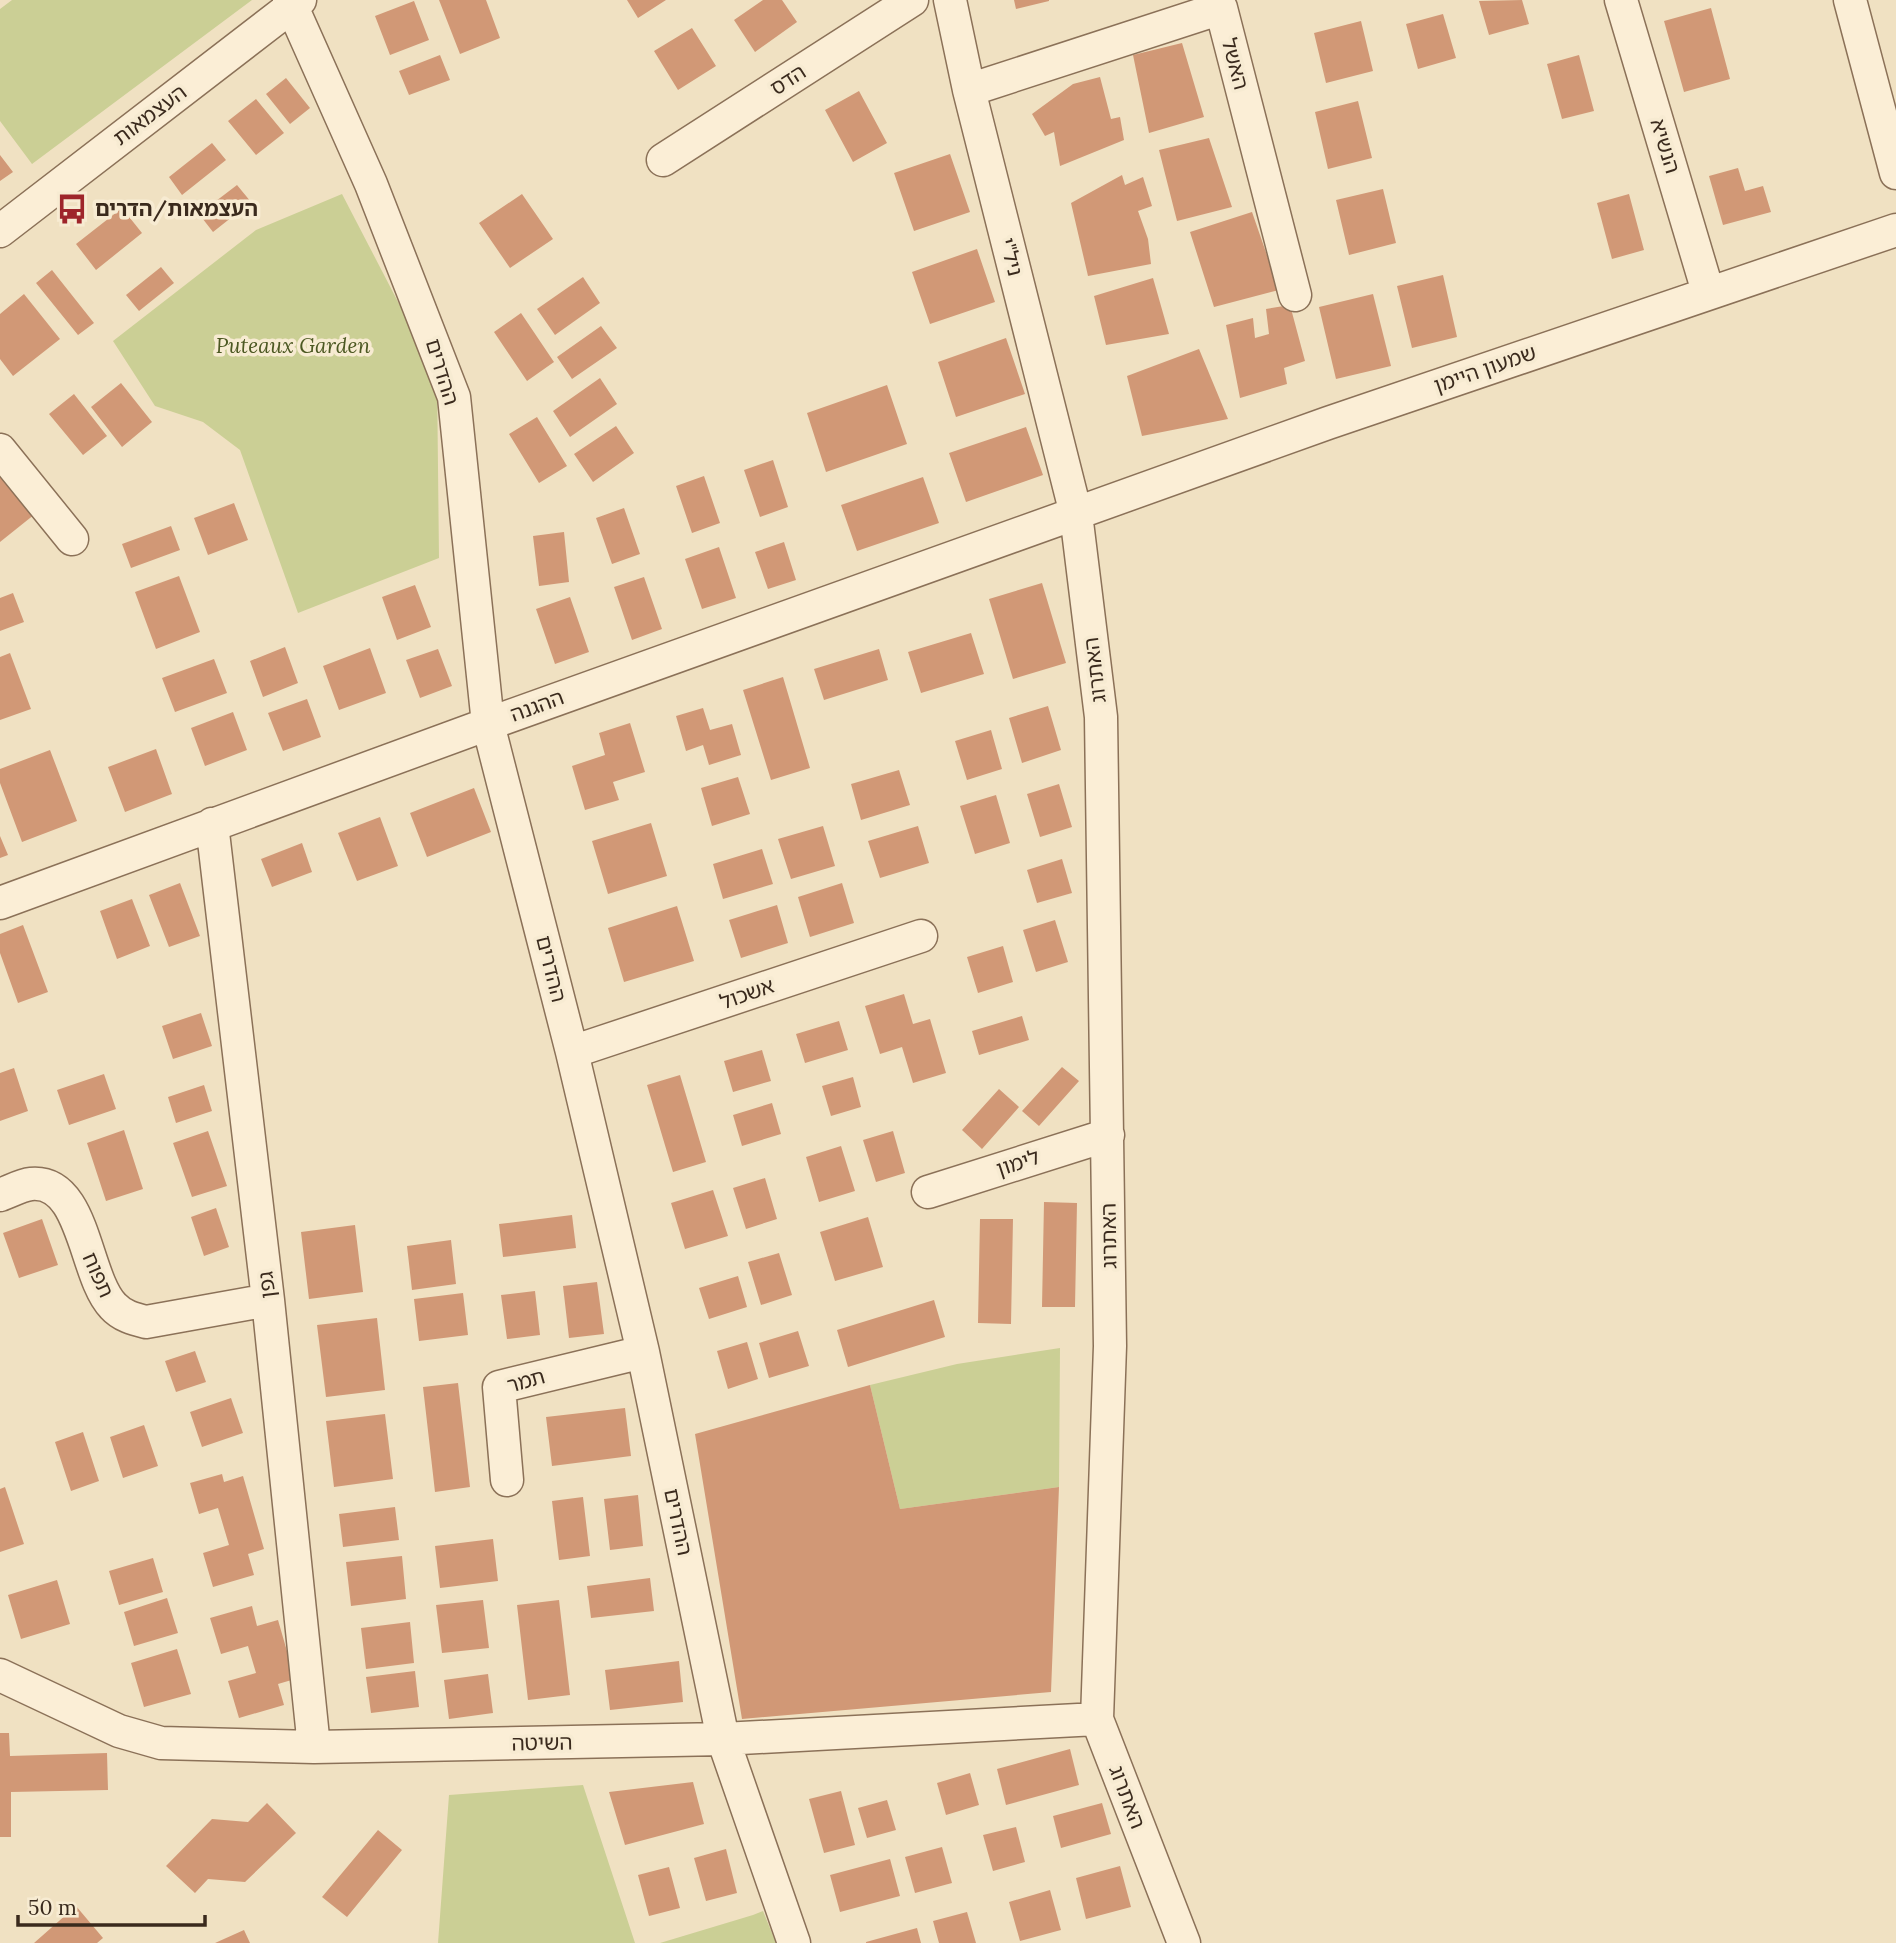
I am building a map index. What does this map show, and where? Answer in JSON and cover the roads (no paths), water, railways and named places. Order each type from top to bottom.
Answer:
[{"type":"street","name":"הדס","points":[[663,160],[912,0]]},
{"type":"street","name":"ניל\"י","points":[[950,0],[969,90],[1076,514]]},
{"type":"street","name":"הנשיא","points":[[1622,0],[1708,292]]},
{"type":"street","points":[[1850,0],[1896,173]]},
{"type":"street","name":"העצמאות","points":[[0,231],[294,2]]},
{"type":"street","name":"ההדרים","points":[[294,2],[402,259],[454,397],[488,724],[572,1052],[643,1352],[723,1740],[794,1943]]},
{"type":"street","name":"האשל","points":[[969,90],[1221,8],[1295,295]]},
{"type":"street","name":"שמעון היימן","points":[[1076,514],[1708,292],[1896,230]]},
{"type":"street","points":[[0,450],[72,539]]},
{"type":"street","name":"ההגנה","points":[[0,903],[488,724],[1076,514]]},
{"type":"street","name":"האתרוג","points":[[1076,514],[1101,717],[1110,1346],[1097,1719],[1184,1943]]},
{"type":"street","name":"גפן","points":[[212,824],[268,1300],[314,1747]]},
{"type":"street","name":"אשכול","points":[[572,1052],[921,936]]},
{"type":"street","name":"לימון","points":[[928,1192],[1108,1135]]},
{"type":"street","name":"תפוח","points":[[0,1195],[31,1184],[52,1188],[70,1203],[101,1289],[113,1307],[129,1318],[146,1322],[268,1300]]},
{"type":"street","name":"תמר","points":[[507,1480],[499,1387],[643,1352]]},
{"type":"street","name":"השיטה","points":[[0,1675],[119,1731],[161,1742],[314,1747],[723,1740],[1097,1719]]},
{"type":"place","name":"העצמאות/הדרים","points":[[72,209]]},
{"type":"park label","name":"Puteaux Garden","points":[[293,346]]}]
